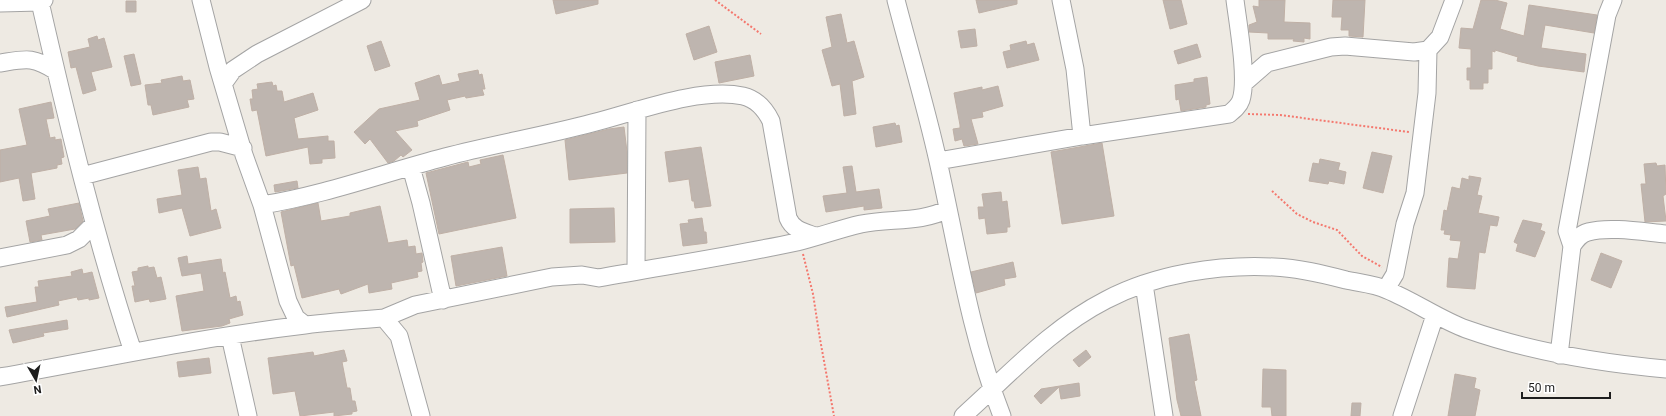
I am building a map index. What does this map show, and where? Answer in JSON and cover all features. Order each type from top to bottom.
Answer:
[{"type":"street","points":[[201,0],[223,84],[242,148],[262,205],[288,301],[296,318],[305,325]]},
{"type":"street","points":[[223,84],[233,70],[257,54],[362,0]]},
{"type":"street","points":[[896,0],[938,161],[979,344],[992,389],[1002,416]]},
{"type":"street","points":[[1061,0],[1075,69],[1082,136]]},
{"type":"street","points":[[938,161],[1082,136],[1229,114],[1239,103],[1244,83],[1235,0]]},
{"type":"street","points":[[1244,83],[1267,63],[1331,47],[1345,46],[1414,52],[1428,50],[1440,37],[1454,0]]},
{"type":"street","points":[[1559,355],[1572,246],[1567,231],[1607,14],[1612,0]]},
{"type":"street","points":[[0,3],[42,1],[49,42],[70,133],[116,302],[133,352]]},
{"type":"street","points":[[28,58],[49,42]]},
{"type":"street","points":[[1386,289],[1396,274],[1405,224],[1416,193],[1427,93],[1428,50]]},
{"type":"street","points":[[0,62],[28,58],[41,62],[56,71]]},
{"type":"street","points":[[262,205],[295,200],[474,149],[590,124],[637,110],[706,95],[743,96],[756,102],[767,113],[771,121],[788,218],[791,225],[795,229],[815,236]]},
{"type":"street","points":[[636,271],[637,110]]},
{"type":"street","points":[[220,142],[234,119]]},
{"type":"street","points":[[82,176],[211,142],[220,142],[242,148]]},
{"type":"street","points":[[411,166],[421,202],[443,300]]},
{"type":"street","points":[[0,377],[133,352],[230,336],[305,325],[384,318],[415,305],[552,277],[582,275],[599,278],[751,251],[799,241],[869,223],[923,218],[936,215],[948,209]]},
{"type":"street","points":[[0,258],[59,248],[79,239],[94,224]]},
{"type":"street","points":[[1572,246],[1578,237],[1588,232],[1614,230],[1666,234]]},
{"type":"street","points":[[963,416],[1056,332],[1106,299],[1144,284],[1194,271],[1228,268],[1275,267],[1314,272],[1386,289],[1435,315],[1466,329],[1559,355],[1666,369]]},
{"type":"street","points":[[1144,284],[1164,416]]},
{"type":"street","points":[[1402,416],[1435,315]]},
{"type":"street","points":[[384,318],[399,336],[421,416]]},
{"type":"street","points":[[230,336],[248,416]]},
{"type":"path","points":[[715,0],[761,34]]},
{"type":"path","points":[[1229,114],[1280,115],[1422,134]]},
{"type":"path","points":[[1272,190],[1297,214],[1313,222],[1337,230],[1362,256],[1396,274]]},
{"type":"path","points":[[799,241],[813,294],[834,416]]},
{"type":"building","points":[[553,0],[598,0],[598,4],[556,14]]},
{"type":"building","points":[[976,0],[1017,0],[1017,4],[979,13]]},
{"type":"building","points":[[1163,0],[1181,0],[1187,24],[1170,29]]},
{"type":"building","points":[[1259,0],[1285,0],[1284,22],[1310,23],[1310,39],[1304,38],[1304,42],[1293,41],[1294,39],[1268,39],[1268,33],[1249,32],[1249,25],[1257,22],[1253,6],[1259,7]]},
{"type":"building","points":[[1333,0],[1365,0],[1363,37],[1349,36],[1349,30],[1341,30],[1342,17],[1332,17]]},
{"type":"building","points":[[1481,0],[1495,0],[1507,3],[1500,29],[1524,36],[1529,5],[1597,15],[1594,33],[1545,25],[1541,48],[1586,54],[1584,72],[1538,66],[1517,61],[1518,57],[1495,50],[1495,52],[1492,51],[1492,69],[1488,69],[1488,83],[1483,83],[1483,89],[1470,89],[1470,80],[1467,80],[1467,68],[1471,68],[1471,49],[1459,48],[1461,28],[1473,29]]},
{"type":"building","points":[[126,1],[136,1],[136,12],[126,12]]},
{"type":"building","points":[[841,14],[847,43],[854,41],[864,77],[852,81],[856,114],[844,116],[840,84],[832,86],[822,50],[832,47],[826,17]]},
{"type":"building","points":[[709,26],[717,52],[694,60],[686,34]]},
{"type":"building","points":[[975,29],[977,46],[961,48],[958,31]]},
{"type":"building","points":[[97,36],[98,40],[104,38],[112,67],[91,72],[96,90],[83,94],[76,67],[71,68],[68,52],[90,47],[88,39]]},
{"type":"building","points":[[381,41],[390,66],[375,71],[367,46]]},
{"type":"building","points":[[1026,41],[1027,45],[1034,43],[1039,60],[1007,68],[1003,52],[1011,50],[1010,45]]},
{"type":"building","points":[[1197,44],[1201,57],[1178,64],[1174,51]]},
{"type":"building","points":[[134,54],[141,84],[131,86],[124,56]]},
{"type":"building","points":[[750,55],[754,76],[719,83],[715,62]]},
{"type":"building","points":[[478,70],[479,75],[482,74],[485,89],[482,89],[484,95],[466,98],[465,96],[447,100],[450,110],[417,121],[418,126],[395,131],[412,150],[403,157],[401,155],[394,161],[388,163],[370,139],[365,144],[354,132],[379,109],[420,100],[415,83],[439,75],[442,85],[460,81],[458,74]]},
{"type":"building","points":[[182,76],[183,81],[190,80],[194,99],[187,100],[189,107],[153,115],[151,105],[148,105],[145,85],[162,83],[161,80]]},
{"type":"building","points":[[1207,77],[1210,104],[1206,105],[1206,107],[1181,111],[1179,99],[1176,100],[1175,85],[1194,82],[1194,79]]},
{"type":"building","points":[[272,82],[273,86],[276,85],[277,91],[282,91],[284,102],[313,93],[318,110],[294,118],[298,139],[328,136],[328,141],[334,141],[335,158],[322,159],[322,163],[310,164],[308,147],[266,156],[257,110],[252,111],[250,99],[253,99],[252,90],[258,89],[257,84]]},
{"type":"building","points":[[998,86],[1003,106],[982,112],[983,117],[971,119],[978,144],[964,146],[962,139],[955,141],[953,129],[960,128],[960,125],[954,93],[982,87],[982,90]]},
{"type":"building","points":[[51,102],[54,118],[46,119],[50,138],[55,137],[55,140],[61,139],[64,157],[61,158],[62,164],[57,165],[57,168],[31,173],[35,199],[23,201],[19,178],[0,182],[0,150],[27,145],[19,109]]},
{"type":"building","points":[[895,123],[896,126],[899,125],[902,142],[876,147],[873,127]]},
{"type":"building","points":[[624,127],[627,152],[627,173],[569,180],[565,140],[609,129]]},
{"type":"building","points":[[1102,143],[1114,216],[1062,224],[1051,152]]},
{"type":"building","points":[[701,147],[711,206],[695,208],[694,201],[692,201],[689,179],[669,182],[665,152]]},
{"type":"building","points":[[1372,152],[1392,156],[1383,193],[1363,188]]},
{"type":"building","points":[[503,155],[516,218],[439,234],[426,173],[468,162],[469,167],[481,164],[480,160]]},
{"type":"building","points":[[1320,159],[1340,163],[1338,170],[1346,172],[1344,184],[1329,181],[1328,184],[1309,181],[1313,163],[1319,164]]},
{"type":"building","points":[[1656,163],[1657,166],[1665,165],[1666,194],[1663,196],[1666,221],[1645,222],[1641,184],[1646,184],[1644,164]]},
{"type":"building","points":[[852,166],[856,192],[879,189],[882,208],[864,210],[864,206],[826,212],[823,196],[847,193],[843,167]]},
{"type":"building","points":[[198,167],[200,179],[206,178],[211,211],[216,209],[221,228],[190,236],[182,208],[159,213],[157,199],[182,195],[178,170]]},
{"type":"building","points":[[1469,176],[1481,178],[1477,195],[1482,196],[1478,213],[1499,217],[1497,226],[1490,225],[1485,253],[1479,252],[1475,289],[1447,287],[1449,258],[1458,259],[1461,241],[1450,240],[1451,235],[1444,234],[1445,230],[1441,230],[1444,210],[1447,211],[1452,187],[1460,189],[1462,178],[1469,180]]},
{"type":"building","points":[[297,181],[298,188],[275,192],[274,185]]},
{"type":"building","points":[[1001,192],[1002,202],[1007,201],[1010,227],[1007,227],[1007,232],[987,234],[985,218],[979,219],[978,207],[984,207],[982,194]]},
{"type":"building","points":[[79,203],[83,221],[75,229],[41,235],[42,240],[30,242],[26,221],[50,216],[48,209]]},
{"type":"building","points":[[318,203],[321,221],[350,216],[350,213],[380,206],[388,243],[407,240],[408,247],[415,246],[416,254],[422,253],[422,271],[417,272],[418,277],[391,283],[392,289],[369,293],[368,284],[341,294],[339,289],[302,298],[294,265],[291,266],[281,212]]},
{"type":"building","points":[[614,208],[615,242],[570,243],[570,209]]},
{"type":"building","points":[[702,218],[707,243],[683,246],[680,224],[689,223],[688,220]]},
{"type":"building","points":[[1523,220],[1542,224],[1540,230],[1545,232],[1535,257],[1516,251],[1518,244],[1514,242]]},
{"type":"building","points":[[502,247],[507,276],[456,286],[451,256]]},
{"type":"building","points":[[1601,253],[1622,261],[1611,288],[1591,280]]},
{"type":"building","points":[[187,256],[188,264],[221,259],[230,298],[236,296],[237,302],[240,301],[243,315],[229,319],[230,323],[222,326],[182,331],[176,296],[204,291],[201,273],[182,276],[178,258]]},
{"type":"building","points":[[1013,262],[1016,277],[1004,279],[1005,285],[976,293],[971,272]]},
{"type":"building","points":[[148,266],[148,268],[154,267],[157,278],[161,277],[166,299],[150,302],[149,299],[135,302],[132,286],[135,286],[132,272],[138,271],[138,268]]},
{"type":"building","points":[[82,269],[83,274],[92,272],[99,298],[78,300],[77,297],[58,301],[59,305],[7,317],[5,307],[37,302],[35,287],[39,287],[38,281],[72,276],[71,272]]},
{"type":"building","points":[[67,320],[68,329],[43,333],[44,336],[13,343],[9,330]]},
{"type":"building","points":[[1189,334],[1197,380],[1194,381],[1201,416],[1181,416],[1177,400],[1169,338]]},
{"type":"building","points":[[344,350],[347,361],[342,362],[347,388],[350,388],[352,401],[355,401],[357,411],[352,412],[352,414],[334,416],[334,412],[300,416],[295,391],[273,394],[268,358],[313,352],[314,356]]},
{"type":"building","points":[[1086,350],[1091,357],[1079,367],[1073,360]]},
{"type":"building","points":[[209,358],[211,373],[179,377],[177,362]]},
{"type":"building","points":[[1263,369],[1286,370],[1286,416],[1272,416],[1271,407],[1262,407]]},
{"type":"building","points":[[1455,374],[1476,378],[1474,388],[1480,390],[1475,416],[1448,416]]},
{"type":"building","points":[[1079,383],[1080,396],[1061,399],[1059,387],[1041,404],[1034,396],[1041,389]]},
{"type":"building","points":[[1352,403],[1361,403],[1360,416],[1351,416]]}]
